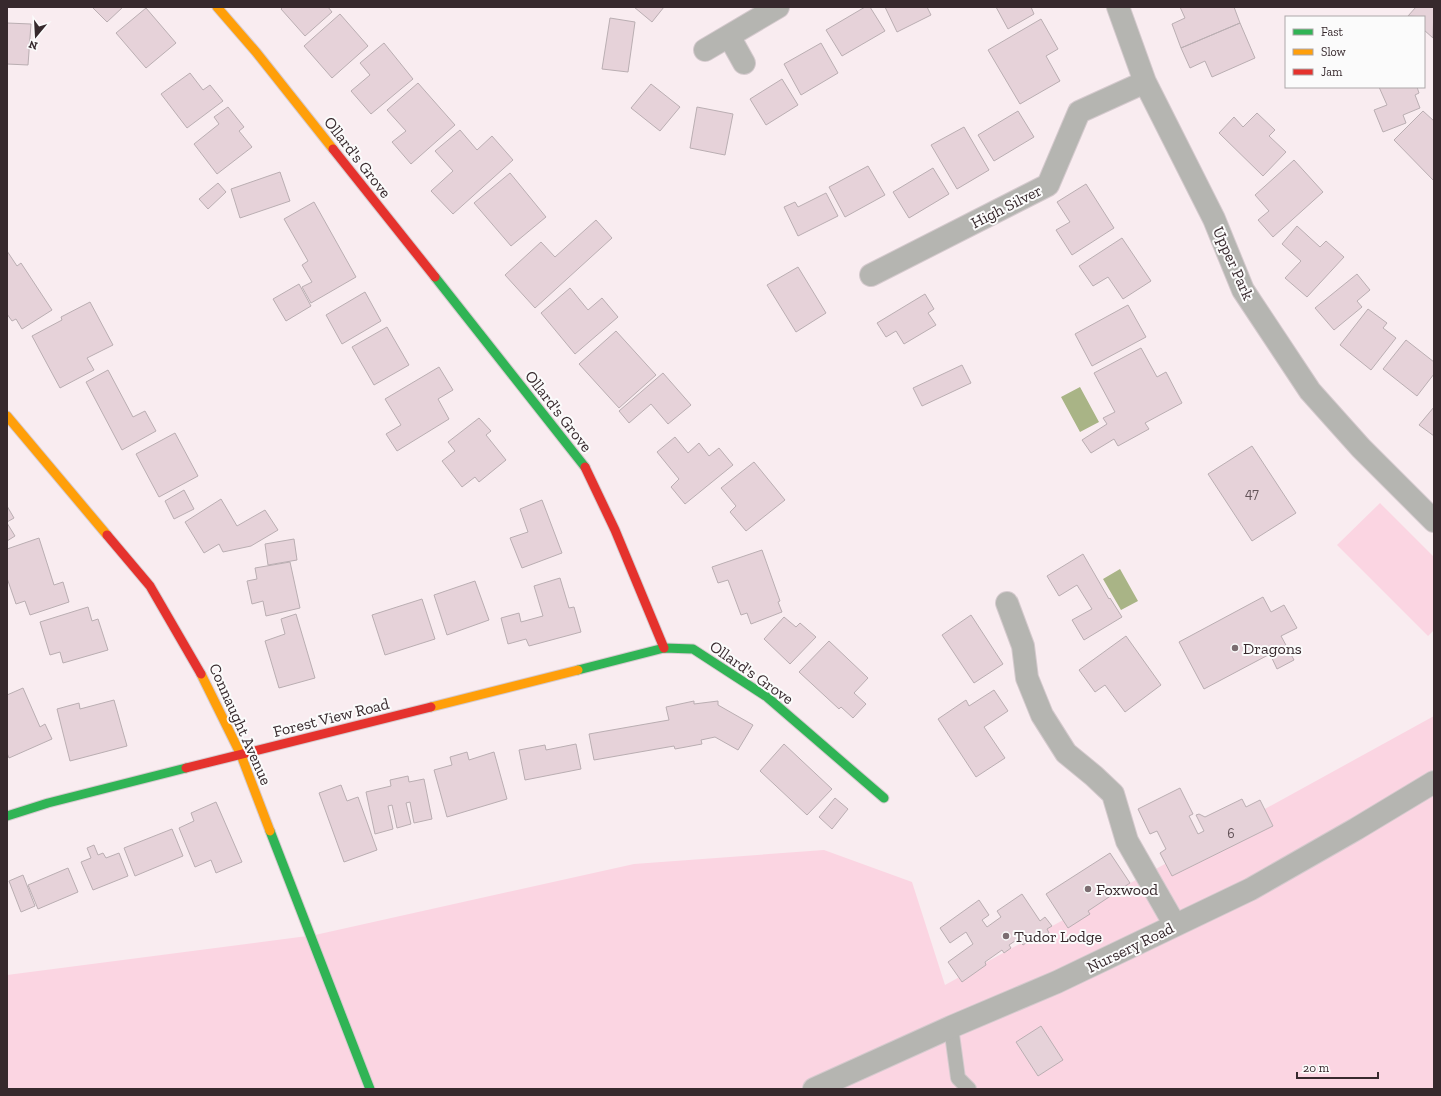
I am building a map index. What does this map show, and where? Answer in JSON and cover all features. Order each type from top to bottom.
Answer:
[{"type":"street","name":"Ollard's Grove","points":[[217,7],[256,52],[586,468],[615,530],[664,648],[693,649],[767,697],[884,798]]},
{"type":"street","points":[[705,50],[778,7]]},
{"type":"street","name":"Upper Park","points":[[1118,7],[1145,82],[1214,219],[1243,290],[1310,391],[1361,448],[1434,521]]},
{"type":"street","points":[[729,36],[744,63]]},
{"type":"street","name":"High Silver","points":[[871,275],[1048,185],[1079,112],[1145,82]]},
{"type":"street","name":"Connaught Avenue","points":[[7,416],[150,586],[194,659],[241,755],[370,1089]]},
{"type":"street","points":[[1007,603],[1023,646],[1027,678],[1042,716],[1066,753],[1113,794],[1127,841],[1174,925]]},
{"type":"street","name":"Forest View Road","points":[[7,816],[48,803],[664,648]]},
{"type":"street","name":"Nursery Road","points":[[814,1089],[951,1027],[1058,982],[1251,889],[1356,829],[1434,782]]},
{"type":"lane","points":[[951,1027],[958,1078],[969,1089]]},
{"type":"shaded area","points":[[1080,387],[1099,422],[1080,432],[1061,397]]},
{"type":"shaded area","points":[[1380,503],[1434,557],[1434,630],[1428,636],[1337,545]]},
{"type":"shaded area","points":[[1120,569],[1138,601],[1121,610],[1103,579]]},
{"type":"shaded area","points":[[1434,716],[1434,1089],[7,1089],[7,975],[315,935],[634,864],[824,850],[912,882],[945,985]]},
{"type":"building","points":[[92,7],[123,7],[107,22]]},
{"type":"building","points":[[283,7],[328,7],[332,12],[305,36],[281,9]]},
{"type":"building","points":[[634,7],[664,7],[652,22]]},
{"type":"building","points":[[865,7],[870,7],[885,31],[842,56],[826,30]]},
{"type":"building","points":[[885,7],[927,7],[931,15],[897,32]]},
{"type":"building","points":[[996,7],[1031,7],[1034,14],[1008,29]]},
{"type":"building","points":[[1180,7],[1234,7],[1240,23],[1181,48],[1172,24],[1185,18]]},
{"type":"building","points":[[1416,7],[1434,7],[1433,38],[1425,31],[1425,16],[1408,16]]},
{"type":"building","points":[[146,8],[176,43],[146,68],[116,33]]},
{"type":"building","points":[[340,14],[368,46],[332,78],[304,46]]},
{"type":"building","points":[[610,18],[635,22],[628,72],[602,69]]},
{"type":"building","points":[[1041,19],[1058,49],[1046,56],[1060,81],[1020,104],[988,50]]},
{"type":"building","points":[[7,23],[31,24],[28,65],[7,64]]},
{"type":"building","points":[[1240,23],[1255,58],[1212,77],[1205,61],[1190,68],[1181,48]]},
{"type":"building","points":[[384,43],[413,79],[371,114],[351,91],[370,75],[360,63]]},
{"type":"building","points":[[821,43],[838,73],[801,95],[784,64]]},
{"type":"building","points":[[190,73],[203,90],[210,85],[223,101],[187,128],[161,94]]},
{"type":"building","points":[[782,79],[798,105],[766,125],[750,99]]},
{"type":"building","points":[[418,83],[455,125],[411,164],[392,142],[406,131],[387,110]]},
{"type":"building","points":[[651,84],[680,107],[660,131],[631,108]]},
{"type":"building","points":[[1379,88],[1417,88],[1419,93],[1415,95],[1420,108],[1403,115],[1406,123],[1383,132],[1374,110],[1387,105]]},
{"type":"building","points":[[228,107],[244,127],[239,131],[252,147],[217,174],[194,144],[219,124],[214,117]]},
{"type":"building","points":[[697,107],[733,114],[725,155],[690,148]]},
{"type":"building","points":[[1018,111],[1034,137],[994,161],[978,135]]},
{"type":"building","points":[[1423,111],[1434,121],[1434,181],[1394,140]]},
{"type":"building","points":[[1257,113],[1275,130],[1269,136],[1286,152],[1263,176],[1219,133],[1234,117],[1243,127]]},
{"type":"building","points":[[964,127],[989,170],[957,189],[931,145]]},
{"type":"building","points":[[460,130],[477,150],[492,136],[513,160],[453,214],[431,191],[453,171],[435,151]]},
{"type":"building","points":[[1294,160],[1323,192],[1273,237],[1258,220],[1269,211],[1255,195]]},
{"type":"building","points":[[868,166],[885,195],[845,217],[829,187]]},
{"type":"building","points":[[933,168],[949,194],[909,218],[893,192]]},
{"type":"building","points":[[280,172],[290,201],[240,218],[231,189]]},
{"type":"building","points":[[510,173],[546,217],[511,246],[474,203]]},
{"type":"building","points":[[218,183],[226,192],[208,209],[199,199]]},
{"type":"building","points":[[1086,184],[1114,228],[1072,255],[1056,230],[1070,222],[1057,202]]},
{"type":"building","points":[[826,193],[838,216],[798,236],[784,207],[795,202],[798,207]]},
{"type":"building","points":[[314,202],[356,277],[311,303],[302,287],[312,282],[302,265],[308,261],[284,219]]},
{"type":"building","points":[[596,220],[612,238],[535,308],[505,275],[541,242],[555,257]]},
{"type":"building","points":[[1297,226],[1320,247],[1326,241],[1344,257],[1307,297],[1285,278],[1301,261],[1282,244]]},
{"type":"building","points":[[1122,238],[1151,281],[1123,299],[1108,277],[1093,286],[1079,266]]},
{"type":"building","points":[[7,251],[17,266],[21,263],[52,310],[22,329],[16,319],[12,321],[7,314]]},
{"type":"building","points":[[798,267],[826,313],[796,332],[767,285]]},
{"type":"building","points":[[1357,274],[1370,290],[1357,301],[1362,307],[1334,330],[1315,308]]},
{"type":"building","points":[[299,284],[311,306],[286,321],[273,299]]},
{"type":"building","points":[[570,288],[588,310],[602,298],[618,317],[575,354],[541,313]]},
{"type":"building","points":[[365,292],[381,321],[342,344],[326,315]]},
{"type":"building","points":[[925,294],[934,309],[928,313],[936,325],[904,344],[896,331],[886,337],[877,323]]},
{"type":"building","points":[[90,302],[113,345],[87,358],[94,370],[60,388],[32,336],[62,320],[61,317]]},
{"type":"building","points":[[1128,305],[1146,337],[1092,366],[1075,334]]},
{"type":"building","points":[[1368,309],[1387,323],[1383,328],[1396,338],[1371,370],[1340,345]]},
{"type":"building","points":[[387,327],[409,365],[374,385],[352,347]]},
{"type":"building","points":[[616,331],[656,375],[619,408],[579,364]]},
{"type":"building","points":[[1406,340],[1434,362],[1434,374],[1417,396],[1383,369]]},
{"type":"building","points":[[1141,348],[1157,377],[1166,372],[1182,403],[1145,423],[1149,429],[1118,446],[1114,439],[1091,453],[1082,440],[1107,424],[1103,418],[1115,412],[1094,373]]},
{"type":"building","points":[[962,365],[971,383],[922,406],[913,388]]},
{"type":"building","points":[[439,367],[453,390],[438,399],[449,419],[397,451],[386,434],[401,425],[385,399]]},
{"type":"building","points":[[108,370],[133,417],[145,411],[156,431],[122,450],[86,382]]},
{"type":"building","points":[[663,373],[691,405],[668,424],[651,404],[629,423],[619,411]]},
{"type":"building","points":[[1434,407],[1434,436],[1419,425]]},
{"type":"building","points":[[479,418],[491,431],[486,435],[506,460],[479,482],[475,477],[462,487],[442,461],[455,451],[448,442]]},
{"type":"building","points":[[175,433],[198,476],[159,497],[136,454]]},
{"type":"building","points":[[675,437],[688,453],[699,443],[709,456],[719,448],[733,465],[685,504],[671,487],[679,479],[657,452]]},
{"type":"building","points":[[1252,446],[1296,513],[1252,541],[1208,474]]},
{"type":"building","points":[[754,462],[785,500],[746,531],[730,512],[736,506],[721,488]]},
{"type":"building","points":[[184,490],[194,509],[174,519],[165,501]]},
{"type":"building","points":[[221,499],[237,526],[265,510],[278,530],[251,546],[223,552],[219,544],[204,553],[185,522]]},
{"type":"building","points":[[542,500],[562,553],[522,568],[510,538],[528,532],[520,509]]},
{"type":"building","points":[[7,506],[14,518],[7,522]]},
{"type":"building","points":[[7,523],[15,536],[7,541]]},
{"type":"building","points":[[39,538],[54,585],[63,582],[69,602],[30,615],[25,601],[16,604],[7,578],[7,549]]},
{"type":"building","points":[[294,539],[297,560],[268,565],[265,544]]},
{"type":"building","points":[[762,550],[780,601],[778,602],[782,612],[751,624],[747,613],[741,615],[728,580],[718,583],[712,567]]},
{"type":"building","points":[[1083,554],[1109,599],[1110,598],[1122,617],[1084,640],[1072,620],[1092,609],[1077,585],[1059,596],[1047,576]]},
{"type":"building","points":[[290,562],[300,608],[266,616],[263,601],[252,604],[247,581],[257,579],[255,568]]},
{"type":"building","points":[[560,578],[569,608],[574,607],[581,632],[529,646],[526,639],[508,644],[501,618],[519,613],[521,622],[543,616],[534,586]]},
{"type":"building","points":[[475,581],[489,620],[447,635],[434,595]]},
{"type":"building","name":"Dragons","points":[[1263,597],[1271,612],[1284,605],[1297,628],[1281,636],[1294,660],[1277,669],[1270,654],[1204,689],[1179,642]]},
{"type":"building","points":[[422,599],[435,639],[385,655],[372,615]]},
{"type":"building","points":[[88,607],[92,621],[98,619],[108,650],[63,663],[60,652],[50,655],[40,622]]},
{"type":"building","points":[[296,614],[315,678],[279,688],[265,641],[285,634],[281,619]]},
{"type":"building","points":[[971,615],[1003,664],[974,683],[942,635]]},
{"type":"building","points":[[784,617],[796,627],[800,623],[816,637],[790,664],[764,639]]},
{"type":"building","points":[[1126,636],[1161,685],[1125,712],[1105,685],[1095,692],[1079,670]]},
{"type":"building","points":[[829,641],[868,678],[854,693],[866,704],[853,718],[841,707],[839,709],[799,672]]},
{"type":"building","points":[[23,688],[40,727],[45,724],[52,739],[9,758],[7,753],[7,695]]},
{"type":"building","points":[[994,690],[1008,711],[984,727],[1005,758],[976,777],[938,719],[966,700],[969,706]]},
{"type":"building","points":[[114,700],[127,746],[70,761],[57,709],[79,703],[80,709]]},
{"type":"building","points":[[694,701],[694,704],[718,701],[718,705],[753,725],[738,750],[715,737],[701,740],[702,744],[675,749],[674,746],[594,760],[589,734],[669,720],[666,707]]},
{"type":"building","points":[[576,744],[581,769],[525,780],[519,750],[545,745],[546,750]]},
{"type":"building","points":[[784,744],[832,789],[807,815],[760,771]]},
{"type":"building","points":[[467,752],[469,760],[494,752],[507,799],[447,817],[434,770],[452,765],[450,757]]},
{"type":"building","points":[[408,776],[409,782],[424,779],[432,819],[414,823],[410,802],[406,803],[411,824],[397,828],[392,805],[388,806],[393,829],[375,834],[366,792],[391,786],[390,780]]},
{"type":"building","points":[[341,785],[347,801],[358,797],[377,850],[344,862],[319,793]]},
{"type":"building","points":[[1180,788],[1193,814],[1189,816],[1198,834],[1204,831],[1196,815],[1199,814],[1205,817],[1242,799],[1246,807],[1260,800],[1273,826],[1172,876],[1160,853],[1166,849],[1157,831],[1150,834],[1138,809]]},
{"type":"building","points":[[835,798],[848,809],[832,829],[819,817]]},
{"type":"building","points":[[216,802],[242,862],[216,873],[211,860],[195,867],[179,828],[194,821],[191,813]]},
{"type":"building","points":[[172,829],[183,856],[135,876],[124,848]]},
{"type":"building","points":[[94,845],[98,855],[103,853],[106,858],[119,853],[128,876],[93,890],[81,862],[91,858],[87,848]]},
{"type":"building","name":"Foxwood","points":[[1110,853],[1130,883],[1088,911],[1090,914],[1068,928],[1046,894]]},
{"type":"building","points":[[68,868],[78,892],[38,909],[28,885]]},
{"type":"building","points":[[23,875],[35,906],[21,912],[9,881]]},
{"type":"building","name":"Tudor Lodge","points":[[1022,894],[1040,921],[1045,917],[1052,926],[1047,929],[1049,933],[1035,943],[1032,939],[1023,945],[1018,939],[1009,945],[1011,948],[1004,953],[1002,950],[985,962],[986,965],[962,982],[948,962],[973,944],[966,932],[950,943],[940,928],[979,900],[989,915],[982,920],[987,927],[1001,917],[997,911]]},
{"type":"building","points":[[1041,1026],[1063,1060],[1038,1076],[1016,1042]]},
{"type":"traffic: fast","points":[[435,277],[585,467]]},
{"type":"traffic: fast","points":[[578,670],[664,648],[693,649],[767,697],[884,798]]},
{"type":"traffic: fast","points":[[7,816],[48,803],[186,768]]},
{"type":"traffic: fast","points":[[270,831],[370,1089]]},
{"type":"traffic: slow","points":[[217,7],[256,52],[333,149]]},
{"type":"traffic: slow","points":[[7,416],[107,535]]},
{"type":"traffic: slow","points":[[431,707],[578,670]]},
{"type":"traffic: slow","points":[[201,674],[241,755],[270,831]]},
{"type":"traffic: jam","points":[[333,149],[435,277]]},
{"type":"traffic: jam","points":[[585,467],[615,530],[664,648]]},
{"type":"traffic: jam","points":[[107,535],[150,586],[201,674]]},
{"type":"traffic: jam","points":[[186,768],[431,707]]},
{"type":"place","name":"Dragons","points":[[1235,648]]},
{"type":"place","name":"Foxwood","points":[[1088,889]]},
{"type":"place","name":"Tudor Lodge","points":[[1006,936]]}]
